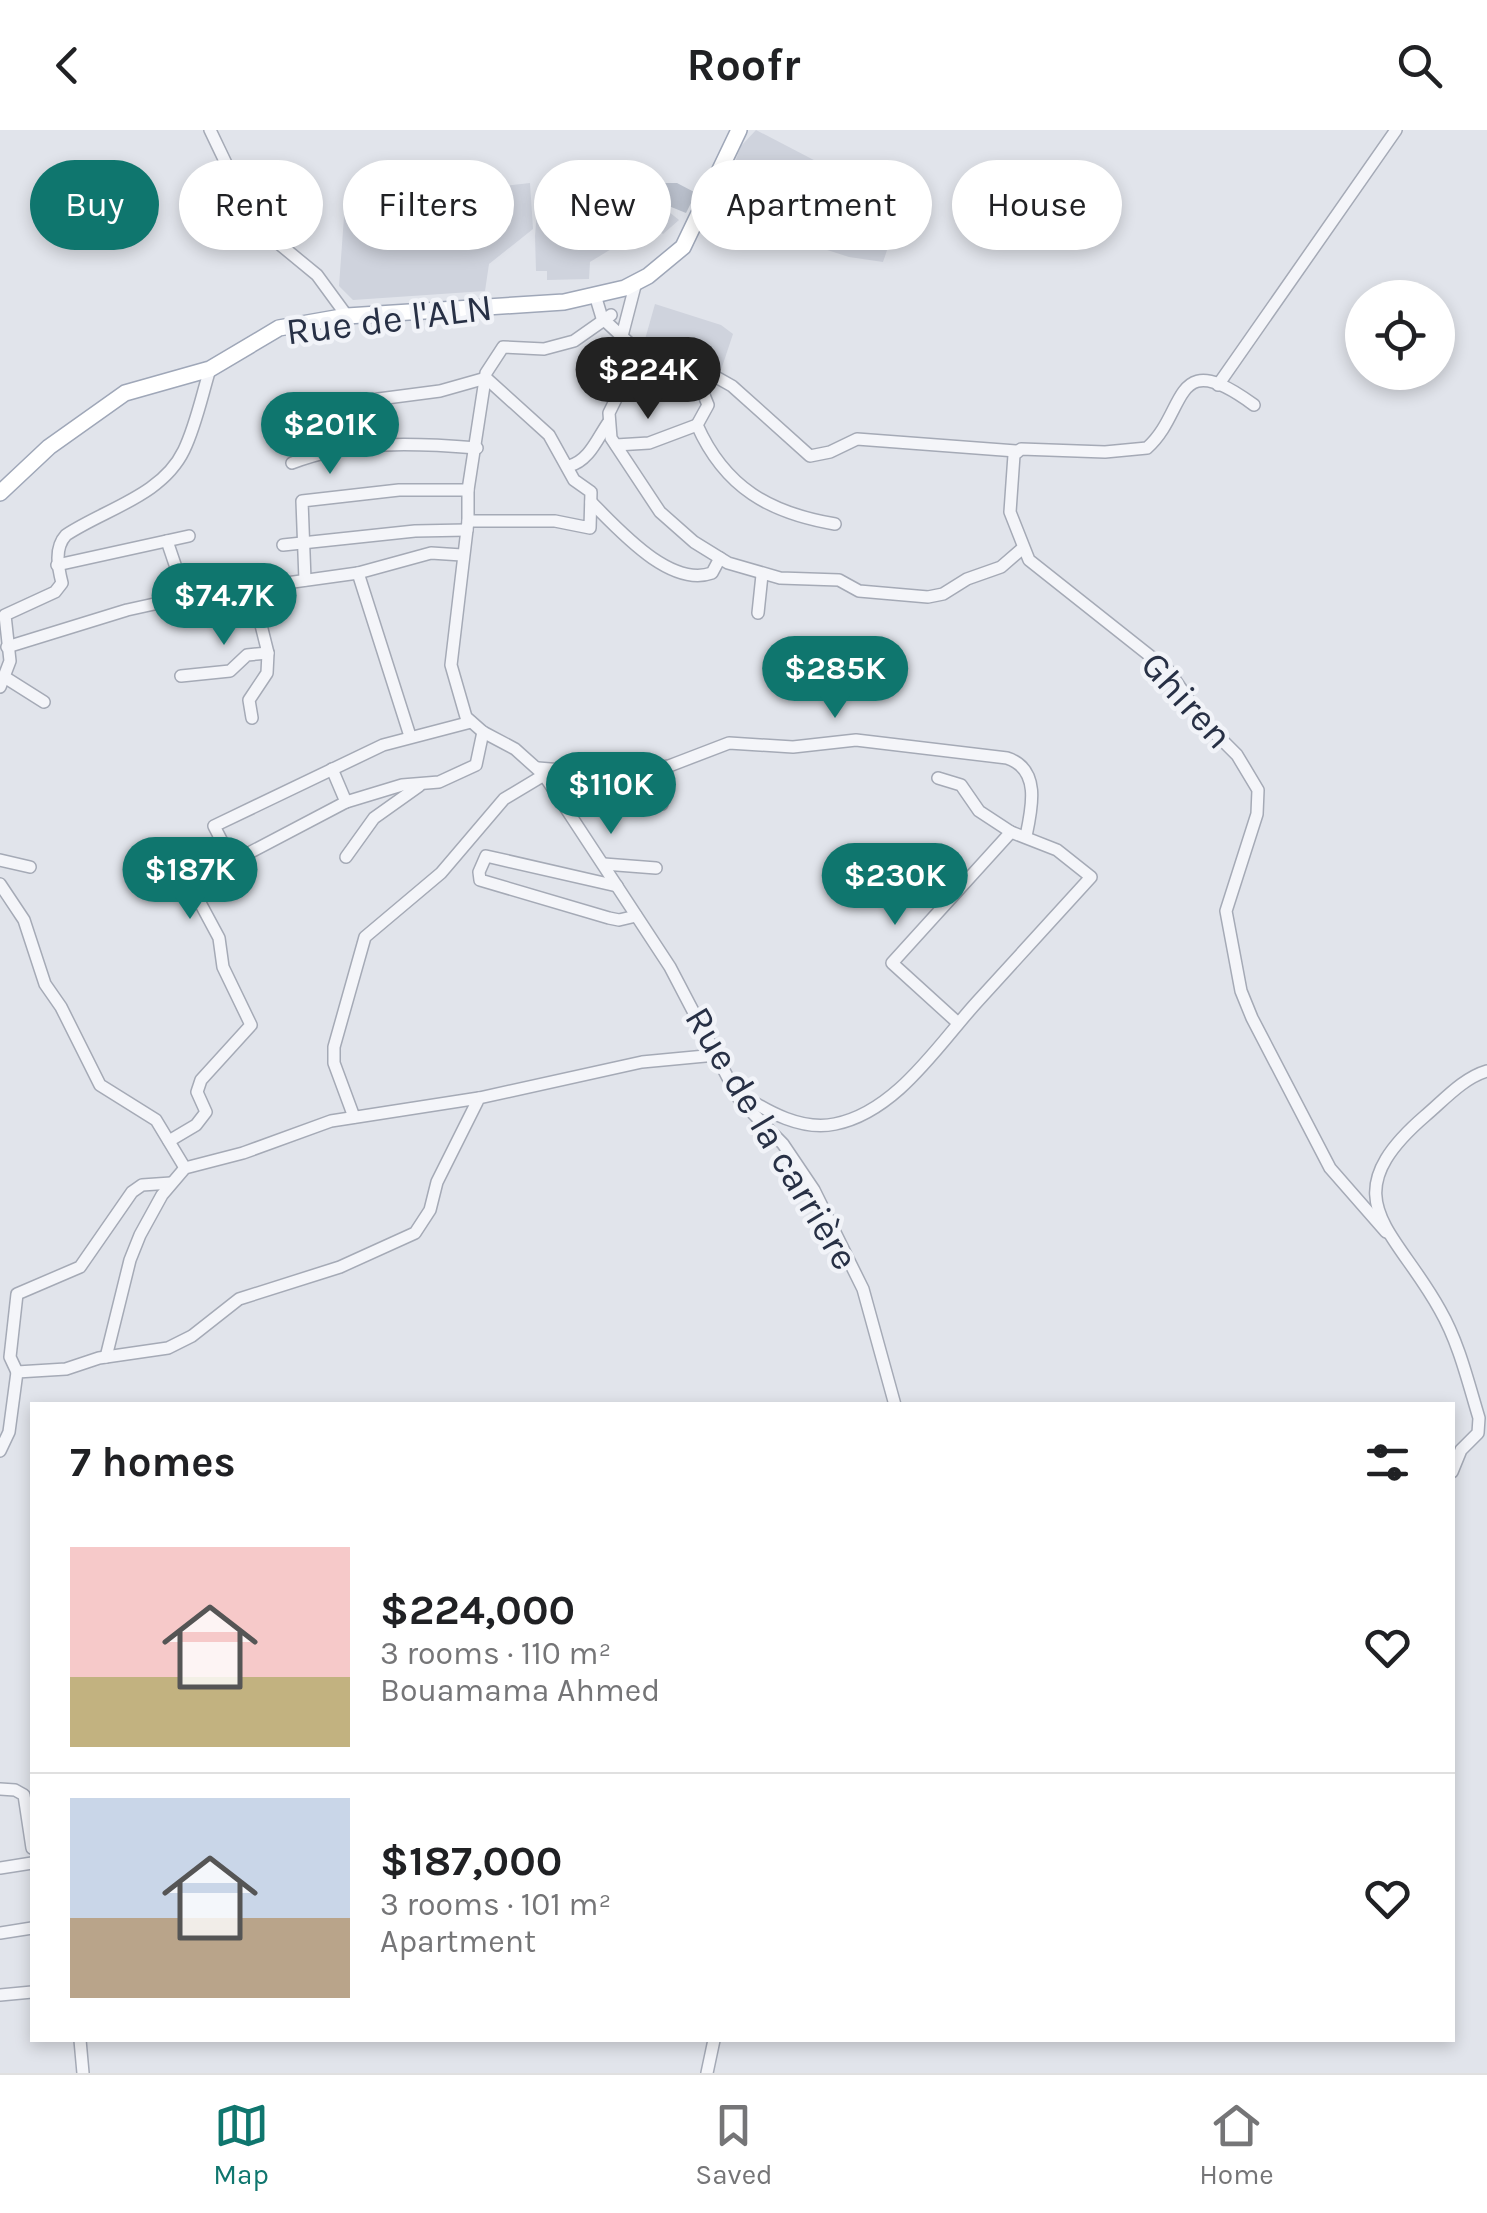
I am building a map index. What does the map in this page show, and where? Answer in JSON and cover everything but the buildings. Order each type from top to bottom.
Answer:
[{"type":"main road","name":"Rue de l'ALN","points":[[0,494],[49,447],[125,394],[210,369],[279,328],[347,316],[564,302],[636,282],[684,246],[738,130]]},
{"type":"street","points":[[210,130],[255,224],[317,275],[347,316]]},
{"type":"street","points":[[1218,385],[1396,130]]},
{"type":"street","points":[[622,336],[636,282]]},
{"type":"street","points":[[232,860],[214,826],[410,736],[470,722],[461,707],[451,665],[468,525],[468,490],[486,378],[503,347],[544,349],[574,341],[608,320],[614,290]]},
{"type":"street","points":[[595,295],[608,320],[639,352],[697,378],[716,378],[732,386],[810,456],[857,440],[1016,452],[1147,448],[1161,432],[1178,394],[1200,382],[1218,385],[1254,405]]},
{"type":"street","points":[[569,466],[576,466],[590,451],[608,423],[614,398],[639,352]]},
{"type":"street","points":[[44,702],[3,682],[8,647],[5,615],[55,592],[62,583],[57,565],[61,541],[66,535],[141,494],[173,468],[184,450],[210,369]]},
{"type":"street","points":[[294,410],[440,391],[486,378]]},
{"type":"street","points":[[283,544],[468,525],[554,521],[590,528],[592,492],[574,480],[549,435],[486,378]]},
{"type":"street","points":[[616,445],[663,440],[698,425],[708,405],[697,378]]},
{"type":"street","points":[[608,423],[616,445],[660,512],[720,558],[762,575],[839,580],[858,591],[936,596],[967,578],[1001,567],[1024,548]]},
{"type":"street","points":[[698,425],[722,467],[758,500],[790,515],[834,524]]},
{"type":"street","points":[[292,464],[350,447],[410,444],[477,448]]},
{"type":"street","name":"Ghiren","points":[[1016,452],[1010,512],[1030,560],[1169,671],[1203,721],[1238,755],[1252,778],[1259,803],[1226,911],[1241,991],[1330,1168],[1386,1232],[1444,1315],[1464,1366],[1482,1437]]},
{"type":"street","points":[[304,580],[302,501],[399,490],[468,490]]},
{"type":"street","points":[[591,502],[633,544],[682,576],[697,578],[712,573],[720,558]]},
{"type":"street","points":[[57,565],[190,536]]},
{"type":"street","points":[[168,541],[186,597]]},
{"type":"street","points":[[8,647],[127,610],[186,597],[250,585],[358,573],[431,552],[462,555]]},
{"type":"street","points":[[358,573],[410,736]]},
{"type":"street","points":[[758,613],[762,575]]},
{"type":"street","points":[[250,585],[268,653],[267,672],[250,700],[252,718]]},
{"type":"street","points":[[181,676],[230,672],[247,655],[268,653]]},
{"type":"street","name":"Rue de la carrière","points":[[470,722],[515,749],[541,772],[568,808],[670,967],[739,1099],[792,1156],[848,1252],[863,1288],[893,1402]]},
{"type":"street","points":[[169,1142],[204,1118],[206,1112],[197,1092],[200,1080],[251,1025],[223,967],[223,949],[209,912],[190,884],[346,802],[391,787],[420,786],[472,769],[483,732]]},
{"type":"street","points":[[354,1117],[334,1063],[334,1047],[365,937],[440,873],[504,800],[541,772],[612,774],[670,766],[729,743],[793,747],[856,740],[1006,758],[1018,762],[1030,779],[1032,812],[1026,836]]},
{"type":"street","points":[[332,769],[346,802]]},
{"type":"street","points":[[729,1082],[754,1102],[792,1120],[836,1124],[858,1116],[890,1096],[1091,878],[1058,850],[1011,832],[979,811],[961,785],[938,778]]},
{"type":"street","points":[[346,857],[374,818],[420,786]]},
{"type":"street","points":[[568,808],[662,804]]},
{"type":"street","points":[[958,1023],[892,963],[1011,832]]},
{"type":"street","points":[[617,886],[486,856],[479,872],[480,880],[609,918],[636,916]]},
{"type":"street","points":[[0,860],[30,868]]},
{"type":"street","points":[[604,864],[656,868]]},
{"type":"street","points":[[0,884],[24,920],[45,984],[62,1008],[100,1085],[156,1120],[185,1168]]},
{"type":"street","points":[[106,1357],[130,1260],[171,1183],[185,1168],[244,1154],[308,1127],[354,1117],[479,1098],[642,1062],[716,1055]]},
{"type":"street","points":[[1386,1232],[1376,1200],[1377,1180],[1386,1155],[1443,1100],[1487,1071]]},
{"type":"street","points":[[17,1372],[66,1369],[106,1357],[168,1348],[192,1336],[239,1299],[340,1268],[415,1233],[430,1210],[437,1182],[479,1098]]},
{"type":"street","points":[[0,1451],[9,1432],[17,1372],[10,1357],[18,1294],[80,1267],[132,1192],[142,1185],[171,1183]]},
{"type":"street","points":[[1455,1465],[1461,1450],[1482,1437]]},
{"type":"street","points":[[0,1790],[15,1790],[24,1796],[30,1835]]},
{"type":"street","points":[[0,1868],[30,1863]]},
{"type":"street","points":[[0,1933],[30,1928]]},
{"type":"street","points":[[0,1995],[30,1992]]},
{"type":"street","points":[[80,2042],[83,2073]]},
{"type":"street","points":[[707,2073],[714,2042]]},
{"type":"shaded area","points":[[756,130],[814,160],[736,160],[741,146]]},
{"type":"shaded area","points":[[530,183],[533,229],[514,244],[514,185]]},
{"type":"shaded area","points":[[343,231],[343,250],[507,250],[489,264],[485,291],[353,300],[339,286]]},
{"type":"shaded area","points":[[535,250],[610,250],[590,262],[589,279],[547,280],[547,271],[536,271]]},
{"type":"shaded area","points":[[827,250],[887,250],[883,262]]},
{"type":"shaded area","points":[[655,304],[721,325],[733,334],[720,373],[708,374],[642,350]]}]
